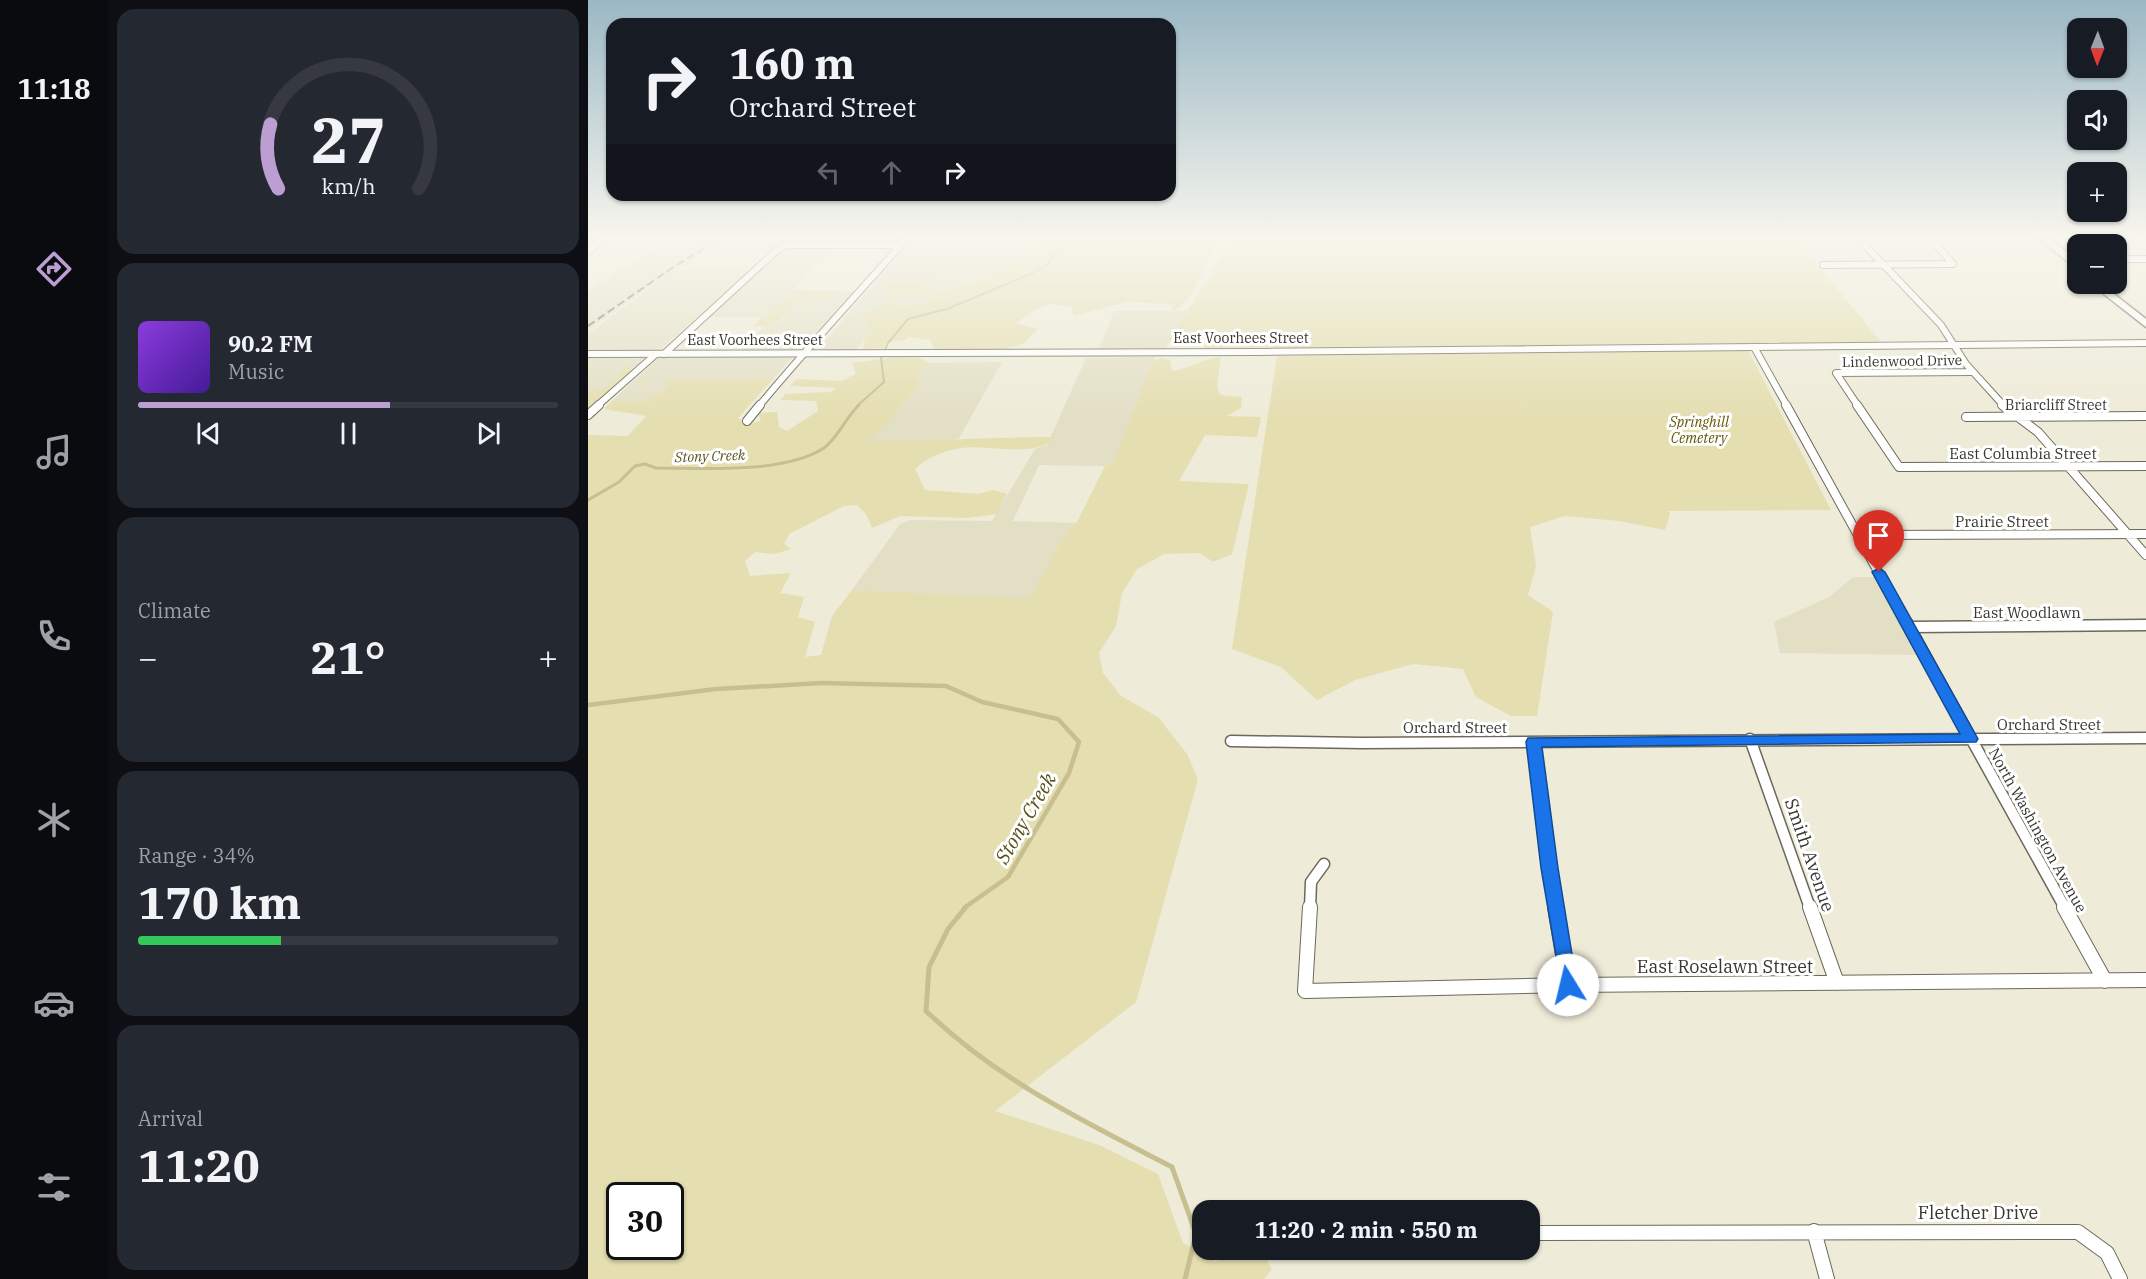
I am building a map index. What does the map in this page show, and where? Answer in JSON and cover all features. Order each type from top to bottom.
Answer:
[{"type":"main road","points":[[2114,299],[2146,324]]},
{"type":"main road","name":"East Voorhees Street","points":[[588,354],[2146,343]]},
{"type":"street","points":[[588,415],[722,299]]},
{"type":"street","points":[[747,421],[853,299]]},
{"type":"street","points":[[1916,299],[1941,325],[1971,372],[1999,404],[2038,432],[2146,555]]},
{"type":"street","name":"North Washington Avenue","points":[[1754,346],[2105,981]]},
{"type":"street","name":"Lindenwood Drive","points":[[1899,467],[1836,373],[1971,372]]},
{"type":"street","name":"Briarcliff Street","points":[[1966,417],[2146,416]]},
{"type":"street","name":"East Columbia Street","points":[[1899,467],[2146,466]]},
{"type":"street","name":"Prairie Street","points":[[1858,535],[2146,534]]},
{"type":"street","name":"East Woodlawn","points":[[1909,627],[2146,625]]},
{"type":"street","name":"Orchard Street","points":[[1232,741],[1533,742],[2146,738]]},
{"type":"street","name":"Smith Avenue","points":[[1750,740],[1837,983]]},
{"type":"street","points":[[1533,742],[1549,868],[1568,985]]},
{"type":"street","name":"East Roselawn Street","points":[[1324,864],[1311,882],[1305,991],[1568,985],[2146,981]]},
{"type":"street","points":[[1814,1231],[1827,1279]]},
{"type":"street","name":"Fletcher Drive","points":[[1540,1233],[2078,1232],[2107,1253],[2120,1279]]},
{"type":"shaded area","points":[[588,299],[633,299],[588,330]]},
{"type":"shaded area","points":[[635,299],[717,299],[659,351],[588,351],[588,334]]},
{"type":"shaded area","points":[[729,299],[784,299],[766,317],[709,317]]},
{"type":"shaded area","points":[[800,299],[848,299],[804,346],[794,350],[741,350],[765,325],[780,321]]},
{"type":"shaded area","points":[[861,299],[936,300],[917,305],[883,304],[872,331],[856,350],[818,350]]},
{"type":"shaded area","points":[[1114,311],[1188,311],[1166,348],[1099,349]]},
{"type":"shaded area","points":[[621,356],[645,358],[634,368],[629,365],[606,388],[588,392],[588,358]]},
{"type":"shaded area","points":[[790,356],[792,358],[773,379],[665,380],[670,386],[647,401],[612,401],[658,358]]},
{"type":"shaded area","points":[[1155,357],[1113,463],[1105,466],[1039,465],[1013,521],[1076,523],[1062,540],[1029,600],[852,590],[900,524],[910,520],[992,521],[1035,449],[1047,445],[1086,358]]},
{"type":"shaded area","points":[[1002,362],[959,438],[943,441],[868,441],[920,384],[918,373],[929,363]]},
{"type":"shaded area","points":[[1853,577],[1875,577],[1916,655],[1780,653],[1774,622],[1829,597]]},
{"type":"green space","points":[[784,299],[800,299],[775,322],[761,327],[753,326],[762,317],[766,317]]},
{"type":"green space","points":[[934,299],[1188,299],[1174,311],[1169,304],[1127,302],[1073,316],[1072,307],[1048,305],[1016,323],[1038,329],[1023,344],[1003,349],[934,350],[930,340],[908,337],[905,340],[887,342],[883,348],[863,349],[865,339],[872,331],[862,316],[883,304],[917,305],[935,300]]},
{"type":"green space","points":[[1195,299],[1845,299],[1881,342],[1204,348],[1209,338],[1192,335],[1168,342]]},
{"type":"green space","name":"Springhill Cemetery","points":[[1743,350],[1749,352],[1831,510],[1668,511],[1670,514],[1665,530],[1619,521],[1564,516],[1530,527],[1536,566],[1528,595],[1553,612],[1537,716],[1511,716],[1476,697],[1463,669],[1413,664],[1355,680],[1317,700],[1281,667],[1232,649],[1277,356]]},
{"type":"green space","points":[[895,357],[919,358],[929,363],[918,373],[920,384],[869,441],[1054,437],[1047,444],[1025,449],[971,447],[954,449],[931,458],[915,469],[925,490],[979,494],[993,490],[1007,494],[997,514],[968,518],[900,516],[872,528],[866,514],[857,505],[844,506],[789,534],[784,544],[791,549],[774,554],[755,552],[745,561],[750,576],[791,573],[780,593],[804,597],[798,617],[815,622],[805,657],[821,655],[832,616],[852,590],[1029,599],[1062,540],[1078,520],[1105,466],[1113,463],[1153,361],[1162,358],[1170,360],[1172,371],[1221,357],[1217,386],[1220,395],[1242,397],[1241,408],[1226,416],[1261,417],[1257,437],[1205,435],[1179,481],[1249,484],[1232,554],[1213,562],[1200,553],[1164,554],[1137,569],[1122,593],[1116,626],[1099,653],[1103,673],[1121,696],[1158,717],[1187,754],[1198,779],[1136,1002],[995,1111],[1099,1145],[1158,1174],[1183,1243],[1192,1248],[1192,1260],[1215,1262],[1219,1260],[1267,1260],[1272,1269],[1264,1279],[588,1279],[588,435],[628,436],[646,416],[604,409],[612,401],[647,401],[669,386],[664,380],[773,379],[738,418],[749,424],[761,421],[758,413],[777,412],[779,427],[787,431],[818,411],[816,401],[781,400],[785,394],[830,392],[837,388],[790,386],[796,379],[841,381],[856,374],[852,363]]},
{"type":"green space","points":[[629,365],[635,369],[588,410],[588,392],[606,388],[619,377],[621,369]]},
{"type":"waterway","name":"Stony Creek","points":[[857,406],[884,382],[881,358],[888,343],[908,319],[947,309],[972,299]]},
{"type":"waterway","name":"Stony Creek","points":[[588,500],[619,482],[635,466],[645,464],[656,468],[743,468],[766,466],[807,456],[829,444],[859,405]]},
{"type":"waterway","name":"Stony Creek","points":[[588,705],[716,689],[822,683],[946,686],[982,702],[1058,719],[1079,742],[1069,773],[1008,877],[964,908]]},
{"type":"waterway","name":"Stony Creek","points":[[966,907],[948,929],[929,967],[926,1011],[954,1036],[1012,1079],[1074,1116],[1172,1167],[1196,1234],[1185,1279]]},
{"type":"railway","points":[[588,326],[628,299]]},
{"type":"route","points":[[1568,985],[1549,868],[1533,742],[1970,739],[1879,572]]}]
